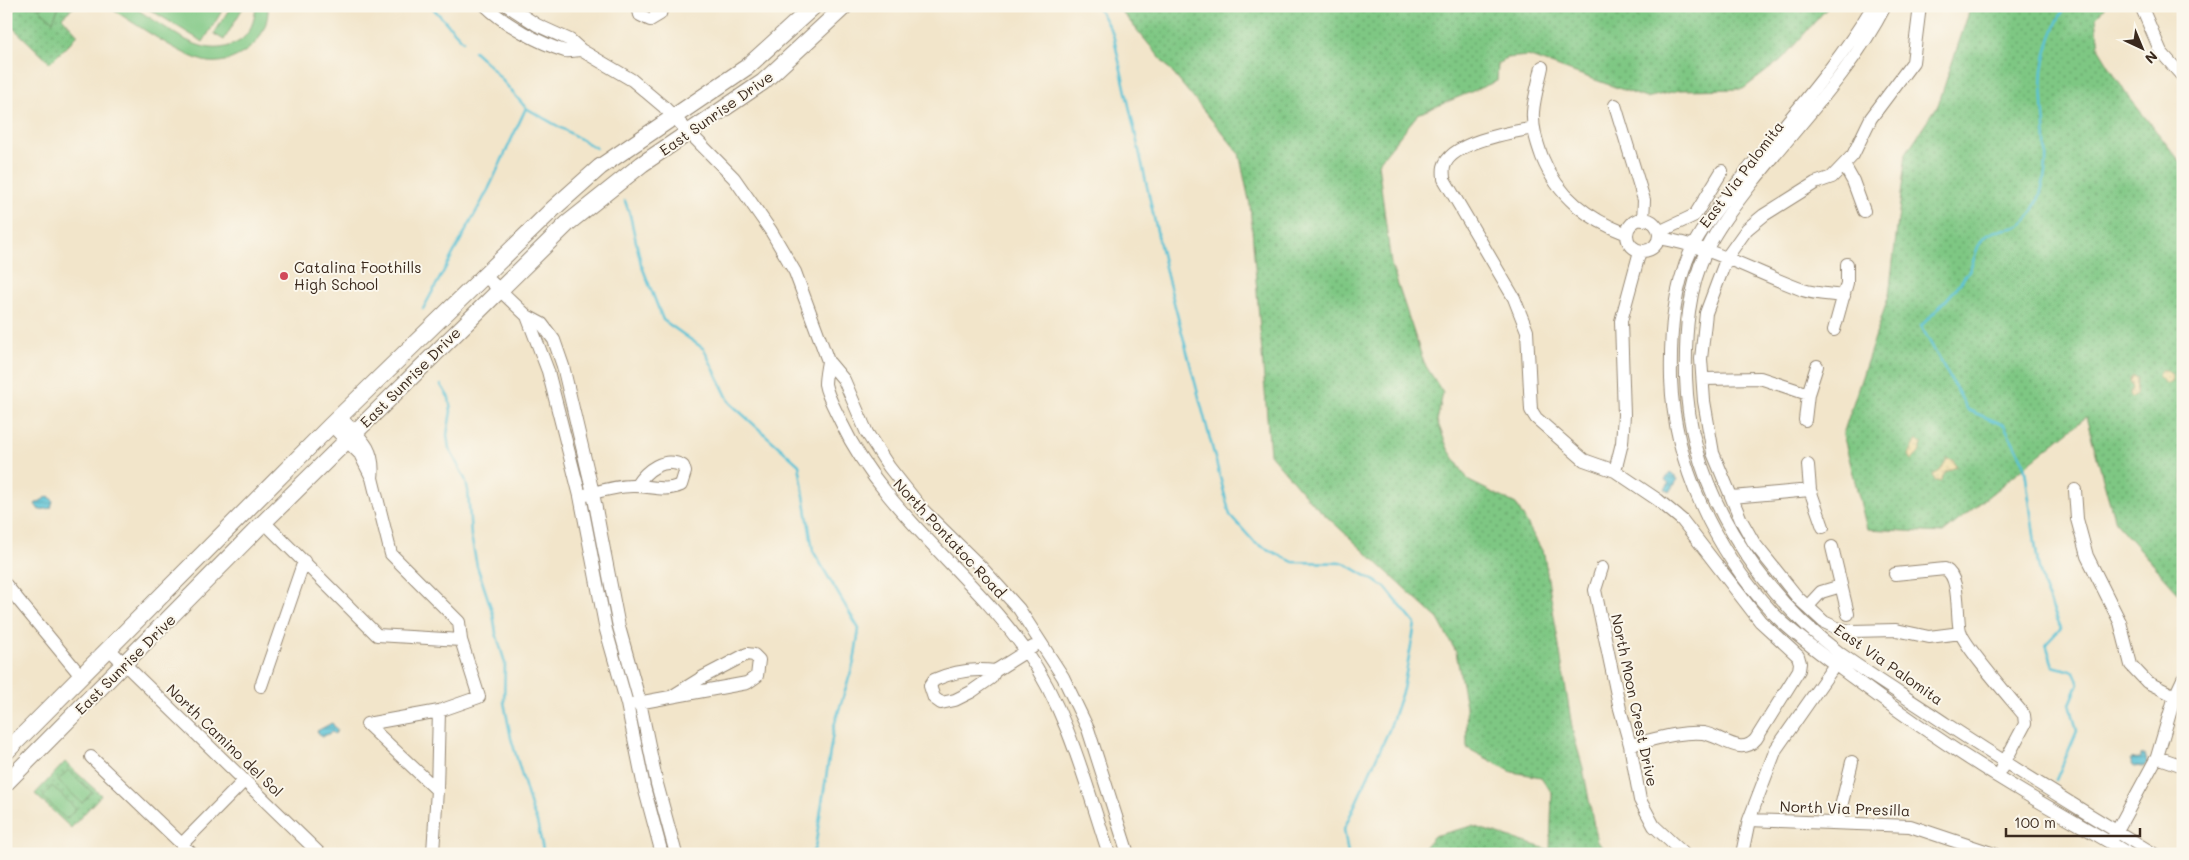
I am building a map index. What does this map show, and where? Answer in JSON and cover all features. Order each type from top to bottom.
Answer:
[{"type":"main road","name":"East Sunrise Drive","points":[[6,752],[335,420],[554,208],[600,167],[747,67],[814,6]]},
{"type":"main road","name":"East Sunrise Drive","points":[[6,783],[350,436],[568,223],[608,189],[763,82],[845,6]]},
{"type":"street","name":"North Pontatoc Road","points":[[508,6],[537,25],[570,40],[581,50],[640,86],[734,178],[772,231],[795,272],[828,361],[844,380],[867,433],[888,467],[923,510],[982,568],[1019,609],[1063,677],[1088,729],[1128,854]]},
{"type":"street","points":[[638,6],[640,15],[650,20],[660,14],[662,6]]},
{"type":"street","name":"East Via Palomita","points":[[1873,6],[1848,47],[1724,200],[1694,246],[1673,311],[1671,342],[1672,401],[1680,444],[1704,513],[1733,562],[1774,614],[1838,659],[2005,763],[2114,837],[2129,854]]},
{"type":"street","name":"East Via Palomita","points":[[1885,6],[1858,54],[1728,214],[1706,250],[1688,314],[1686,332],[1687,399],[1692,432],[1717,507],[1745,554],[1784,604],[1838,659],[1906,716],[1997,775],[2114,837],[2154,854]]},
{"type":"street","points":[[1920,6],[1913,62],[1871,118],[1853,155],[1832,177],[1815,183],[1764,215],[1747,229],[1727,257],[1706,313],[1701,359],[1704,401],[1713,453],[1740,520],[1754,543],[1798,598],[1824,622],[1852,631],[1888,629],[1929,637],[1961,633]]},
{"type":"street","points":[[2141,6],[2161,52],[2183,76]]},
{"type":"street","name":"North Pontatoc Road","points":[[490,10],[531,35],[567,52],[581,50]]},
{"type":"street","points":[[490,10],[507,13],[532,25],[537,25]]},
{"type":"street","points":[[1542,67],[1533,112],[1534,128],[1547,170],[1558,188],[1589,217],[1627,234]]},
{"type":"street","points":[[1615,105],[1644,200],[1643,220]]},
{"type":"street","points":[[1534,128],[1488,136],[1448,159],[1442,171],[1514,298],[1527,331],[1531,410],[1545,427],[1584,460],[1615,472],[1658,500],[1682,520],[1760,621],[1798,656],[1800,666],[1751,748],[1739,747],[1715,736],[1689,733],[1630,745]]},
{"type":"street","points":[[1844,165],[1854,181],[1864,211]]},
{"type":"street","points":[[1722,171],[1695,215],[1659,235],[1650,250],[1640,251],[1629,243],[1627,234],[1634,223],[1643,220],[1653,223],[1659,235],[1727,257],[1804,290],[1844,296]]},
{"type":"street","points":[[1615,472],[1622,443],[1624,415],[1621,321],[1640,251]]},
{"type":"street","points":[[1834,330],[1844,296],[1847,264]]},
{"type":"street","points":[[484,275],[527,316],[548,371],[587,494],[606,630],[633,703],[676,854]]},
{"type":"street","name":"North Pontatoc Road","points":[[828,361],[825,384],[828,392],[850,443],[873,478],[909,522],[968,581],[1004,621],[1026,651],[1047,686],[1071,736],[1109,854]]},
{"type":"street","points":[[1805,420],[1808,394],[1816,366]]},
{"type":"street","points":[[1703,379],[1760,378],[1808,394]]},
{"type":"street","points":[[335,420],[350,436],[372,478],[391,554],[458,622],[461,640],[479,697],[439,711],[367,724],[437,790]]},
{"type":"street","points":[[1808,465],[1810,490],[1823,527]]},
{"type":"street","points":[[587,494],[636,486]]},
{"type":"street","points":[[1732,497],[1810,490]]},
{"type":"street","points":[[2075,490],[2077,519],[2087,556],[2120,622],[2131,665],[2147,682],[2175,696]]},
{"type":"street","points":[[264,522],[377,635],[461,640]]},
{"type":"street","points":[[1832,548],[1848,614]]},
{"type":"street","points":[[261,686],[304,561]]},
{"type":"street","name":"North Moon Crest Drive","points":[[1602,568],[1595,590],[1616,691],[1630,745],[1640,800],[1654,826],[1684,854]]},
{"type":"street","points":[[1895,574],[1945,570],[1950,572],[1955,580],[1961,633],[2024,715],[2025,724],[1997,775]]},
{"type":"street","points":[[6,585],[81,676]]},
{"type":"street","points":[[1808,606],[1821,592],[1841,586]]},
{"type":"street","points":[[995,671],[1042,642]]},
{"type":"street","name":"North Camino del Sol","points":[[109,649],[243,782],[320,854]]},
{"type":"street","points":[[633,703],[671,697],[747,683],[757,676],[759,660],[754,655],[747,654],[702,677],[671,697]]},
{"type":"street","points":[[1742,854],[1749,820],[1776,749],[1838,659]]},
{"type":"street","points":[[2114,837],[2157,757],[2175,696],[2183,679]]},
{"type":"street","points":[[633,703],[644,787],[662,854]]},
{"type":"street","points":[[433,852],[439,711]]},
{"type":"street","points":[[91,757],[192,854]]},
{"type":"street","points":[[2157,757],[2183,766]]},
{"type":"street","points":[[1837,824],[1852,762]]},
{"type":"street","points":[[182,844],[243,782]]},
{"type":"street","name":"North Via Presilla","points":[[1749,820],[1910,826],[1994,854]]},
{"type":"green space","points":[[18,6],[75,6],[62,17],[78,35],[50,63],[6,21]]},
{"type":"green space","points":[[44,6],[59,6],[53,21],[39,9]]},
{"type":"green space","points":[[107,6],[133,7],[179,36],[202,46],[214,48],[226,47],[238,42],[246,35],[251,27],[256,6],[268,6],[268,12],[261,34],[251,47],[231,59],[220,62],[208,62],[186,54]]},
{"type":"green space","points":[[144,6],[225,6],[203,42]]},
{"type":"green space","points":[[231,6],[244,6],[224,40],[214,34]]},
{"type":"green space","points":[[1117,6],[1829,6],[1781,60],[1743,89],[1680,90],[1646,98],[1528,56],[1506,58],[1498,64],[1497,81],[1418,114],[1378,163],[1391,264],[1424,363],[1443,393],[1437,421],[1448,449],[1469,481],[1516,504],[1544,554],[1573,733],[1583,768],[1597,842],[1610,854],[1418,854],[1434,836],[1472,826],[1550,850],[1552,793],[1541,777],[1512,772],[1467,748],[1466,706],[1456,652],[1438,619],[1311,502],[1270,454],[1250,205],[1239,153]]},
{"type":"green space","points":[[1971,6],[2106,6],[2096,17],[2099,49],[2125,92],[2183,165],[2183,594],[2177,591],[2115,522],[2086,417],[1943,533],[1867,529],[1843,434],[1889,295],[1906,153],[1938,105]]},
{"type":"green space","points":[[65,762],[101,795],[71,828],[35,794]]},
{"type":"green space","points":[[68,770],[92,792],[82,803],[58,781]]},
{"type":"green space","points":[[52,786],[76,809],[66,819],[43,797]]},
{"type":"sand","points":[[2161,370],[2166,370],[2172,375],[2171,382],[2167,384],[2158,376]]},
{"type":"sand","points":[[2132,376],[2137,378],[2136,395],[2131,398],[2129,393],[2133,388],[2130,380]]},
{"type":"sand","points":[[1917,440],[1922,444],[1919,453],[1912,460],[1909,455]]},
{"type":"sand","points":[[1947,459],[1953,460],[1956,467],[1946,471],[1940,481],[1935,481],[1933,475],[1940,471]]},
{"type":"water","points":[[1670,473],[1678,479],[1670,492],[1665,489],[1669,483],[1665,480]]},
{"type":"water","points":[[49,496],[53,501],[51,508],[39,510],[35,504]]},
{"type":"water","points":[[332,723],[337,730],[335,734],[332,732],[322,737],[317,731]]},
{"type":"water","points":[[2145,754],[2147,762],[2144,767],[2133,766],[2130,759],[2141,758],[2141,755]]},
{"type":"waterway","points":[[431,6],[463,41]]},
{"type":"waterway","points":[[1097,6],[1113,34],[1167,276],[1230,515],[1255,543],[1293,562],[1344,563],[1385,587],[1415,624],[1403,689],[1389,730],[1344,829],[1348,854]]},
{"type":"waterway","points":[[2056,780],[2077,731],[2070,704],[2079,683],[2074,672],[2053,666],[2046,644],[2061,628],[2044,588],[2038,564],[2024,463],[2004,425],[1968,410],[1921,326],[1963,279],[1971,267],[1983,239],[1993,232],[2012,228],[2023,223],[2032,212],[2038,200],[2045,173],[2046,158],[2043,70],[2051,37],[2065,6]]},
{"type":"waterway","points":[[474,51],[490,66],[526,108],[596,148]]},
{"type":"waterway","points":[[423,309],[488,190],[526,108]]},
{"type":"waterway","points":[[625,201],[641,264],[663,320],[704,349],[730,403],[799,465],[813,551],[859,629],[854,662],[834,726],[815,848],[811,854]]},
{"type":"waterway","points":[[441,385],[449,398],[451,411],[447,435],[449,448],[465,479],[468,490],[471,536],[477,566],[493,614],[496,633],[505,663],[504,702],[511,738],[537,822],[544,854]]},
{"type":"place","name":"Catalina Foothills High School","points":[[284,276]]}]
